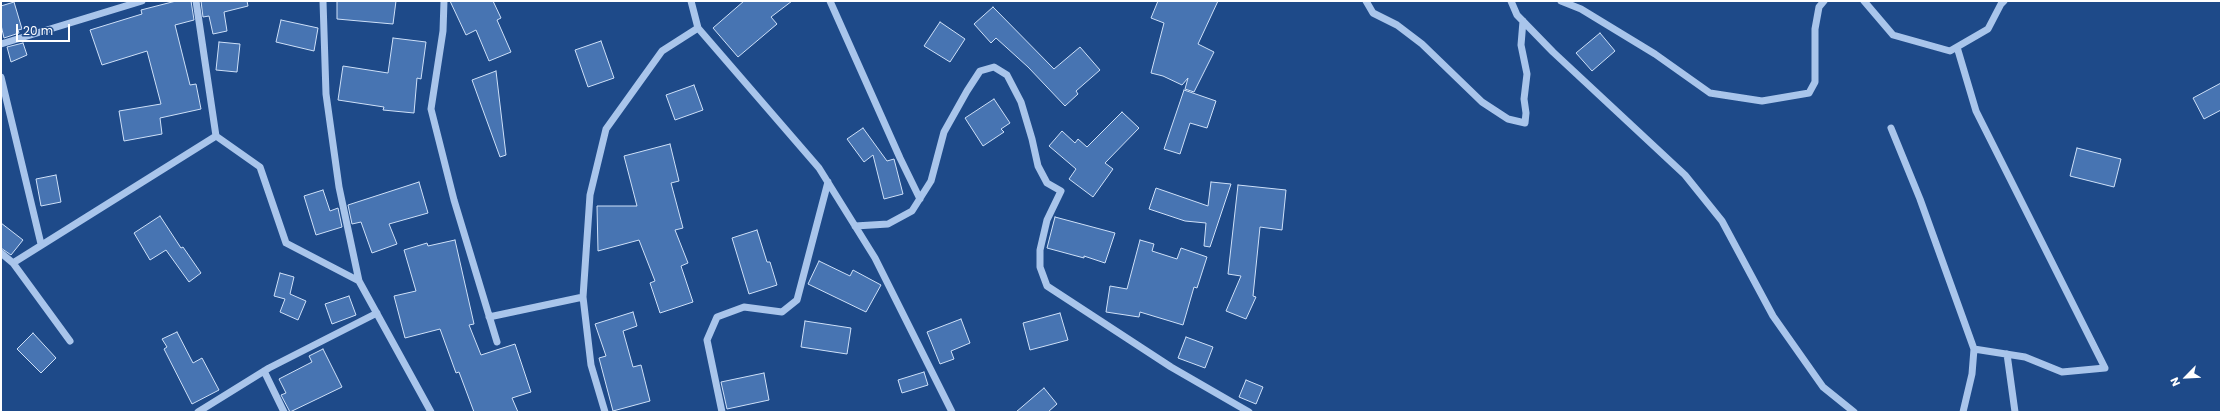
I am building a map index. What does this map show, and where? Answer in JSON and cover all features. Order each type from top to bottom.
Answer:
[{"type":"street","points":[[1,44],[142,1]]},
{"type":"street","points":[[196,1],[216,136],[260,166],[286,243],[359,281]]},
{"type":"street","points":[[322,1],[326,94],[339,187],[359,281],[431,412]]},
{"type":"street","points":[[444,1],[443,31],[431,109],[454,200],[497,342]]},
{"type":"street","points":[[691,1],[698,28],[819,168],[828,182],[875,258],[952,412]]},
{"type":"street","points":[[830,1],[920,199]]},
{"type":"street","points":[[1366,1],[1373,13],[1397,25],[1422,44],[1482,102],[1508,119],[1525,123],[1526,113],[1524,99],[1527,74],[1521,45],[1523,21]]},
{"type":"street","points":[[1511,1],[1517,15],[1553,52],[1685,175],[1722,221],[1773,316],[1823,387],[1854,412]]},
{"type":"street","points":[[1561,1],[1580,8],[1648,50],[1710,93],[1762,101],[1809,93],[1815,82],[1815,29],[1819,7],[1824,1]]},
{"type":"street","points":[[1864,1],[1893,35],[1950,51],[1988,29],[2000,4],[2004,1]]},
{"type":"street","points":[[605,412],[591,365],[583,297],[590,195],[606,129],[662,51],[698,28]]},
{"type":"street","points":[[1957,47],[1976,111],[2105,368],[2062,372],[2025,357],[1974,349]]},
{"type":"street","points":[[855,226],[888,224],[912,211],[931,181],[944,132],[980,71],[994,67],[1007,75],[1021,102],[1038,166],[1047,183],[1061,191],[1047,220],[1040,250],[1040,267],[1047,286],[1164,363],[1249,412]]},
{"type":"street","points":[[1,77],[41,244]]},
{"type":"street","points":[[1891,128],[1920,199],[1974,349],[1972,374],[1963,412]]},
{"type":"street","points":[[13,263],[41,244],[106,206],[216,136]]},
{"type":"street","points":[[722,412],[707,340],[718,317],[744,307],[782,312],[797,300],[828,182]]},
{"type":"street","points":[[1,253],[13,263],[70,341]]},
{"type":"street","points":[[489,317],[583,297]]},
{"type":"street","points":[[198,412],[264,371],[377,313]]},
{"type":"street","points":[[2007,354],[2015,412]]},
{"type":"street","points":[[264,371],[284,412]]},
{"type":"building","points":[[176,1],[191,1],[194,20],[175,25],[190,85],[196,84],[201,109],[160,118],[162,134],[124,141],[119,111],[161,104],[147,51],[102,65],[90,30],[142,14],[141,10]]},
{"type":"building","points":[[201,1],[247,1],[248,6],[224,12],[227,31],[213,34],[209,16],[203,17]]},
{"type":"building","points":[[337,1],[396,1],[393,24],[337,19]]},
{"type":"building","points":[[450,1],[493,1],[501,18],[497,20],[511,52],[489,61],[476,30],[466,35]]},
{"type":"building","points":[[744,1],[792,1],[771,17],[777,24],[738,57],[713,28]]},
{"type":"building","points":[[1158,1],[1218,1],[1198,44],[1214,52],[1194,92],[1185,89],[1188,78],[1182,85],[1163,76],[1151,73],[1164,23],[1151,18]]},
{"type":"building","points":[[14,2],[22,29],[18,30],[19,33],[4,38],[1,25],[1,6]]},
{"type":"building","points":[[993,7],[1054,69],[1080,47],[1100,70],[1076,91],[1078,94],[1065,106],[1028,67],[996,38],[991,43],[974,24]]},
{"type":"building","points":[[281,20],[318,28],[314,51],[276,42]]},
{"type":"building","points":[[940,22],[965,39],[950,62],[924,46]]},
{"type":"building","points":[[1600,33],[1615,51],[1592,71],[1576,53]]},
{"type":"building","points":[[393,38],[426,42],[421,79],[417,78],[414,113],[383,110],[384,107],[338,100],[343,66],[388,73]]},
{"type":"building","points":[[601,41],[614,78],[588,87],[575,50]]},
{"type":"building","points":[[219,42],[240,44],[237,72],[216,70]]},
{"type":"building","points":[[23,43],[27,55],[11,62],[7,47]]},
{"type":"building","points":[[496,71],[506,155],[500,157],[472,80]]},
{"type":"building","points":[[2221,83],[2221,110],[2204,119],[2193,98]]},
{"type":"building","points":[[694,85],[703,110],[675,120],[666,95]]},
{"type":"building","points":[[1184,90],[1216,101],[1207,128],[1190,123],[1180,154],[1164,149]]},
{"type":"building","points":[[994,99],[1010,123],[1001,129],[1004,132],[983,146],[965,118]]},
{"type":"building","points":[[1122,112],[1139,128],[1105,163],[1113,169],[1093,197],[1069,179],[1076,169],[1049,146],[1062,131],[1075,143],[1078,139],[1087,147]]},
{"type":"building","points":[[863,128],[887,161],[894,159],[903,194],[884,199],[873,155],[864,162],[847,139]]},
{"type":"building","points":[[670,144],[679,181],[671,183],[683,228],[675,230],[688,263],[681,266],[693,302],[660,313],[650,283],[655,281],[639,240],[598,251],[597,206],[637,206],[624,156]]},
{"type":"building","points":[[2077,148],[2121,159],[2114,187],[2070,176]]},
{"type":"building","points":[[56,175],[61,202],[41,206],[36,179]]},
{"type":"building","points":[[419,182],[428,213],[389,224],[397,244],[372,253],[361,222],[352,224],[348,205]]},
{"type":"building","points":[[1211,182],[1231,184],[1210,247],[1204,246],[1206,223],[1185,221],[1149,209],[1156,188],[1208,206]]},
{"type":"building","points":[[1238,185],[1286,190],[1282,230],[1260,227],[1253,296],[1256,297],[1246,319],[1226,311],[1241,276],[1228,274]]},
{"type":"building","points":[[323,190],[330,211],[338,208],[342,227],[316,235],[304,196]]},
{"type":"building","points":[[160,216],[181,248],[183,247],[201,273],[189,282],[166,250],[150,260],[134,233]]},
{"type":"building","points":[[1055,217],[1115,233],[1105,263],[1084,256],[1084,258],[1047,248]]},
{"type":"building","points":[[1,223],[23,240],[11,255],[1,248]]},
{"type":"building","points":[[757,230],[767,262],[770,262],[777,285],[749,294],[732,238]]},
{"type":"building","points":[[455,240],[474,324],[469,325],[481,355],[515,344],[531,392],[512,398],[518,412],[474,412],[459,372],[456,373],[440,329],[405,338],[394,296],[416,291],[404,250],[427,243],[428,246]]},
{"type":"building","points":[[1140,240],[1154,244],[1152,251],[1177,259],[1181,248],[1207,257],[1197,288],[1194,287],[1183,325],[1140,312],[1139,317],[1106,312],[1110,286],[1127,289]]},
{"type":"building","points":[[819,261],[850,276],[853,270],[881,285],[866,312],[808,284]]},
{"type":"building","points":[[280,273],[294,277],[290,294],[306,301],[298,320],[280,312],[285,299],[274,296]]},
{"type":"building","points":[[349,296],[356,315],[332,324],[325,304]]},
{"type":"building","points":[[633,312],[637,326],[623,331],[633,367],[641,365],[650,401],[613,411],[599,358],[606,356],[595,324]]},
{"type":"building","points":[[1060,313],[1068,340],[1030,350],[1023,323]]},
{"type":"building","points":[[961,319],[970,343],[951,351],[954,359],[940,364],[927,332]]},
{"type":"building","points":[[805,321],[851,328],[847,354],[801,347]]},
{"type":"building","points":[[177,332],[193,363],[202,358],[219,390],[192,404],[164,349],[167,347],[162,339]]},
{"type":"building","points":[[33,333],[56,358],[41,373],[17,349]]},
{"type":"building","points":[[1186,337],[1213,347],[1205,368],[1178,358]]},
{"type":"building","points":[[323,349],[342,387],[290,412],[281,395],[286,393],[279,379],[312,362],[309,356]]},
{"type":"building","points":[[924,372],[928,385],[902,393],[898,380]]},
{"type":"building","points":[[764,373],[769,400],[727,409],[721,382]]},
{"type":"building","points":[[1246,380],[1263,387],[1256,404],[1239,397]]},
{"type":"building","points":[[1044,388],[1057,404],[1048,412],[1016,412]]}]
